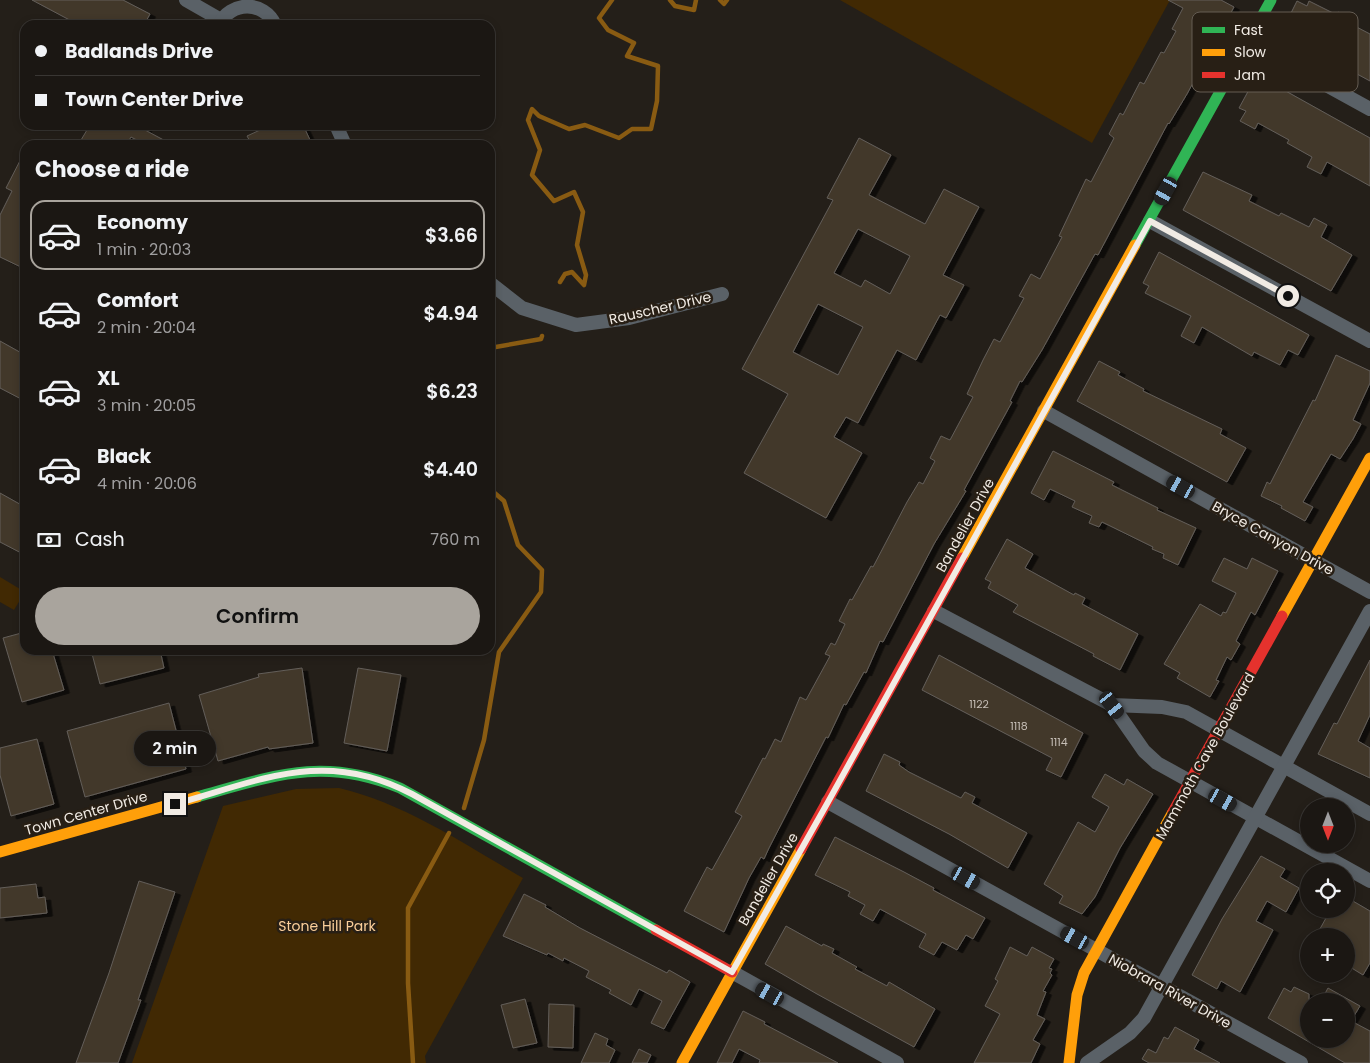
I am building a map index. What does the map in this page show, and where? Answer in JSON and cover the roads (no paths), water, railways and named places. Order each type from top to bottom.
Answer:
[{"type":"street","points":[[186,0],[217,20]]},
{"type":"street","name":"Bandelier Drive","points":[[1264,12],[1271,0]]},
{"type":"street","points":[[222,20],[228,12],[247,6],[265,12],[271,20]]},
{"type":"street","name":"Bandelier Drive","points":[[682,1063],[1221,92]]},
{"type":"street","points":[[1339,92],[1370,109]]},
{"type":"street","points":[[1150,221],[1370,341]]},
{"type":"street","name":"Rauscher Drive","points":[[495,287],[522,308],[576,325],[629,318],[722,294]]},
{"type":"street","name":"Bryce Canyon Drive","points":[[1044,411],[1370,592]]},
{"type":"street","name":"Mammoth Cave Boulevard","points":[[1068,1063],[1073,1046],[1075,993],[1084,973],[1370,458]]},
{"type":"street","points":[[934,611],[1112,705],[1177,709],[1370,814]]},
{"type":"street","points":[[1088,1063],[1138,1026],[1256,818],[1370,611]]},
{"type":"street","points":[[1112,705],[1152,758],[1190,782],[1370,881]]},
{"type":"street","name":"Town Center Drive","points":[[0,852],[284,774],[317,769],[355,773],[393,785],[732,972]]},
{"type":"street","name":"Niobrara River Drive","points":[[828,802],[1300,1063]]},
{"type":"street","points":[[732,972],[896,1063]]},
{"type":"waterway","points":[[560,282],[565,274],[572,272],[584,285],[586,275],[577,245],[583,212],[574,192],[554,201],[532,175],[540,150],[528,120],[532,109],[539,116],[569,129],[585,125],[619,138],[632,129],[651,129],[657,101],[658,66],[627,56],[634,43],[608,30],[599,18],[612,0]]},
{"type":"waterway","points":[[670,0],[675,6],[694,10],[696,0]]},
{"type":"waterway","points":[[720,0],[724,4],[727,0]]},
{"type":"waterway","points":[[495,347],[541,339],[542,336]]},
{"type":"waterway","points":[[464,808],[484,740],[499,652],[541,592],[542,570],[518,545],[504,501],[495,493]]},
{"type":"waterway","points":[[413,1063],[408,983],[408,908],[449,833]]},
{"type":"park label","name":"Stone Hill Park","points":[[327,926]]}]
